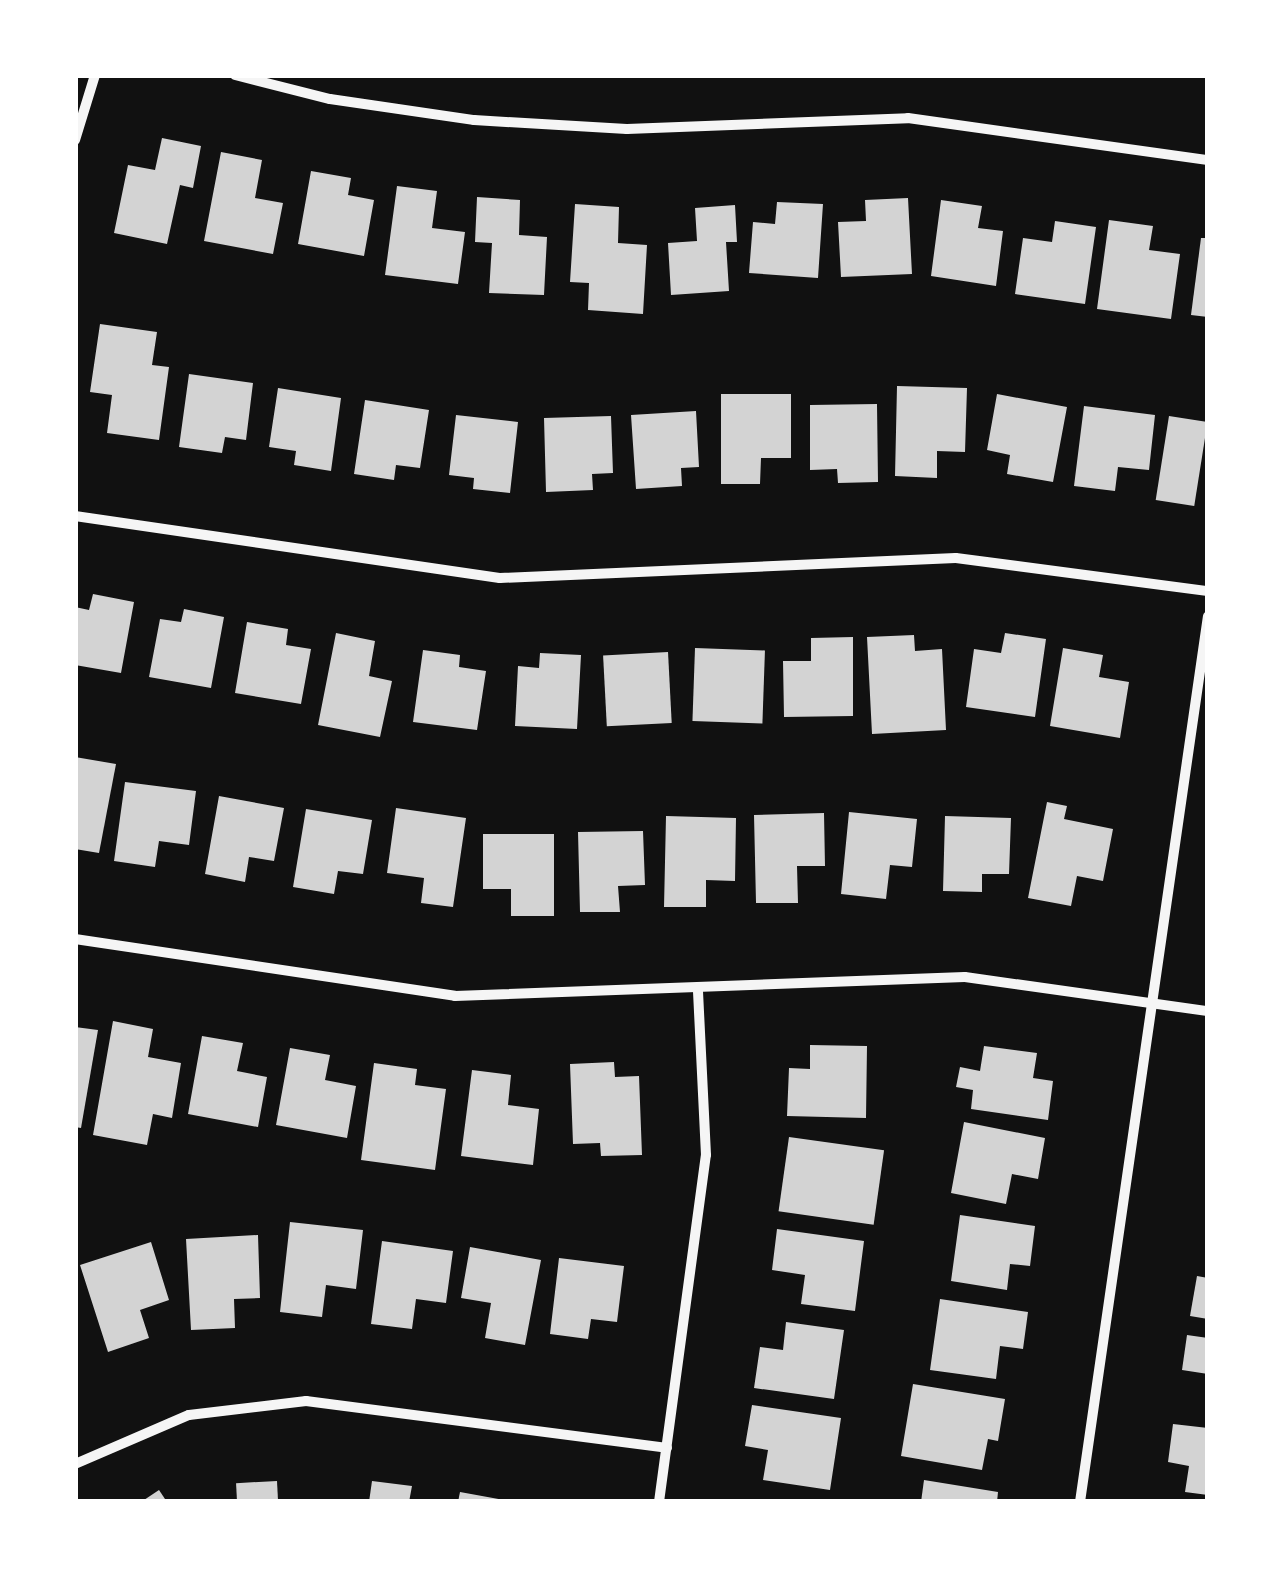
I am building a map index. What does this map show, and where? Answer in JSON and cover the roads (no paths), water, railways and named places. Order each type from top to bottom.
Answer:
[{"type":"street","points":[[75,140],[95,75]]},
{"type":"street","points":[[235,75],[330,99],[474,120],[627,129],[908,118],[1208,160]]},
{"type":"street","points":[[75,516],[500,578],[956,558],[1208,590]]},
{"type":"street","points":[[1080,1502],[1208,616]]},
{"type":"street","points":[[75,940],[456,996],[966,978],[1208,1012]]},
{"type":"street","points":[[659,1502],[706,1155],[698,990]]},
{"type":"street","points":[[75,1464],[189,1415],[306,1400],[667,1448]]}]
